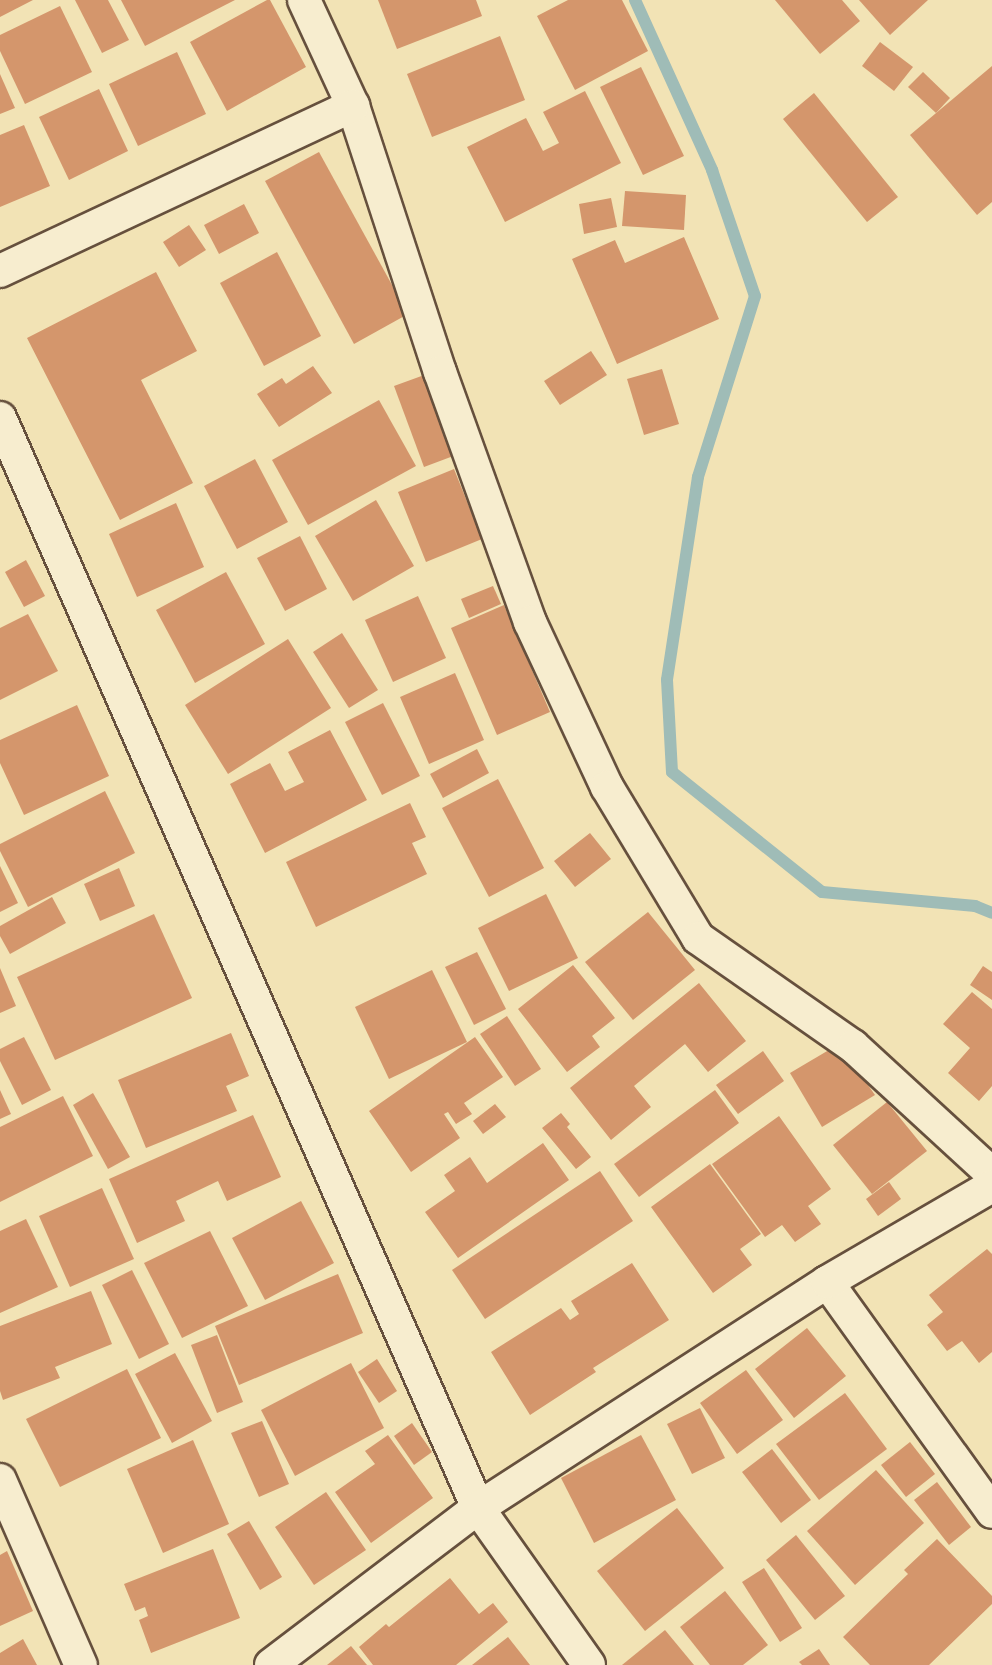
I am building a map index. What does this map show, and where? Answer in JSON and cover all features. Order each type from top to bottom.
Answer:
[{"type":"street","points":[[304,0],[353,106],[440,372],[530,622],[607,787],[698,938],[853,1046],[992,1174]]},
{"type":"street","points":[[0,271],[353,106]]},
{"type":"street","points":[[0,418],[478,1508],[589,1665]]},
{"type":"street","points":[[271,1665],[478,1508],[827,1282],[992,1186]]},
{"type":"street","points":[[827,1282],[992,1512]]},
{"type":"street","points":[[0,1480],[81,1665]]},
{"type":"building","points":[[0,0],[33,0],[0,17]]},
{"type":"building","points":[[75,0],[108,0],[129,40],[102,53]]},
{"type":"building","points":[[121,0],[235,0],[145,46]]},
{"type":"building","points":[[270,0],[306,67],[227,111],[190,42]]},
{"type":"building","points":[[378,0],[476,0],[482,16],[397,49]]},
{"type":"building","points":[[568,0],[622,0],[648,51],[575,90],[537,16]]},
{"type":"building","points":[[775,0],[842,0],[860,21],[820,54]]},
{"type":"building","points":[[859,0],[928,0],[890,35]]},
{"type":"building","points":[[60,6],[92,72],[25,104],[0,51],[0,35]]},
{"type":"building","points":[[500,36],[525,100],[432,137],[407,74]]},
{"type":"building","points":[[880,42],[913,67],[894,91],[862,66]]},
{"type":"building","points":[[177,52],[206,114],[138,146],[109,84]]},
{"type":"building","points":[[992,66],[992,202],[977,215],[910,135]]},
{"type":"building","points":[[641,67],[684,156],[643,175],[600,87]]},
{"type":"building","points":[[923,72],[950,98],[936,113],[908,87]]},
{"type":"building","points":[[0,74],[15,108],[0,114]]},
{"type":"building","points":[[99,89],[128,151],[69,180],[39,117]]},
{"type":"building","points":[[585,91],[621,163],[505,222],[467,147],[526,118],[543,151],[559,143],[543,112]]},
{"type":"building","points":[[814,93],[898,197],[867,222],[783,119]]},
{"type":"building","points":[[24,125],[50,186],[0,207],[0,135]]},
{"type":"building","points":[[319,152],[408,314],[354,344],[265,181]]},
{"type":"building","points":[[625,191],[686,195],[684,230],[622,226]]},
{"type":"building","points":[[611,198],[617,227],[584,234],[579,204]]},
{"type":"building","points":[[244,204],[259,233],[219,254],[204,225]]},
{"type":"building","points":[[189,225],[206,250],[179,267],[163,242]]},
{"type":"building","points":[[684,237],[719,319],[617,364],[572,259],[615,240],[625,263]]},
{"type":"building","points":[[277,252],[321,336],[264,366],[220,283]]},
{"type":"building","points":[[156,272],[197,351],[141,380],[193,483],[120,520],[27,338]]},
{"type":"building","points":[[591,351],[607,375],[560,405],[544,381]]},
{"type":"building","points":[[313,366],[332,393],[279,427],[257,394],[282,378],[286,384]]},
{"type":"building","points":[[662,369],[679,424],[644,435],[627,379]]},
{"type":"building","points":[[427,374],[456,455],[424,467],[394,386]]},
{"type":"building","points":[[379,400],[416,466],[308,525],[272,460]]},
{"type":"building","points":[[255,459],[288,522],[237,549],[204,486]]},
{"type":"building","points":[[454,469],[482,539],[426,562],[398,492]]},
{"type":"building","points":[[376,500],[414,566],[353,601],[315,536]]},
{"type":"building","points":[[176,503],[204,567],[137,597],[109,534]]},
{"type":"building","points":[[300,536],[327,589],[285,611],[257,558]]},
{"type":"building","points":[[26,560],[45,596],[24,607],[5,572]]},
{"type":"building","points":[[226,572],[265,644],[195,683],[156,610]]},
{"type":"building","points":[[493,586],[501,604],[469,618],[461,599]]},
{"type":"building","points":[[418,596],[446,658],[393,682],[365,620]]},
{"type":"building","points":[[504,605],[550,712],[497,735],[451,628]]},
{"type":"building","points":[[28,614],[58,671],[0,700],[0,628]]},
{"type":"building","points":[[342,633],[378,690],[349,708],[313,652]]},
{"type":"building","points":[[288,639],[331,708],[228,774],[185,705]]},
{"type":"building","points":[[455,673],[484,740],[429,764],[400,697]]},
{"type":"building","points":[[383,703],[420,776],[382,795],[345,722]]},
{"type":"building","points":[[77,705],[109,776],[24,815],[0,763],[0,740]]},
{"type":"building","points":[[330,730],[367,800],[265,853],[230,784],[270,763],[285,791],[304,782],[288,752]]},
{"type":"building","points":[[477,749],[489,773],[443,798],[430,774]]},
{"type":"building","points":[[498,779],[544,868],[489,897],[442,808]]},
{"type":"building","points":[[105,791],[135,853],[28,907],[0,851],[0,844]]},
{"type":"building","points":[[410,803],[426,837],[412,843],[427,874],[316,927],[286,862]]},
{"type":"building","points":[[590,833],[611,859],[575,887],[554,861]]},
{"type":"building","points":[[0,866],[18,903],[0,912]]},
{"type":"building","points":[[119,868],[135,906],[100,921],[84,884]]},
{"type":"building","points":[[546,894],[578,958],[509,991],[478,928]]},
{"type":"building","points":[[52,897],[66,923],[10,954],[0,936],[0,926]]},
{"type":"building","points":[[648,912],[695,970],[633,1020],[585,962]]},
{"type":"building","points":[[154,914],[192,998],[55,1060],[17,977]]},
{"type":"building","points":[[477,952],[506,1009],[474,1025],[445,967]]},
{"type":"building","points":[[573,965],[615,1018],[592,1036],[600,1047],[567,1072],[518,1009]]},
{"type":"building","points":[[983,966],[992,972],[992,1000],[970,985]]},
{"type":"building","points":[[0,968],[16,1006],[0,1013]]},
{"type":"building","points":[[432,970],[467,1042],[389,1079],[355,1007]]},
{"type":"building","points":[[699,983],[746,1041],[708,1072],[685,1044],[634,1086],[651,1107],[611,1140],[570,1088]]},
{"type":"building","points":[[972,992],[992,1009],[992,1086],[979,1101],[948,1073],[970,1048],[943,1024]]},
{"type":"building","points":[[507,1016],[541,1069],[515,1086],[480,1034]]},
{"type":"building","points":[[231,1033],[249,1076],[226,1086],[237,1111],[146,1148],[118,1080]]},
{"type":"building","points":[[24,1037],[51,1090],[22,1105],[0,1061],[0,1049]]},
{"type":"building","points":[[475,1037],[503,1077],[464,1103],[472,1114],[456,1124],[448,1112],[444,1114],[460,1138],[411,1172],[369,1111]]},
{"type":"building","points":[[839,1044],[875,1095],[822,1127],[790,1073]]},
{"type":"building","points":[[763,1051],[784,1081],[738,1114],[716,1085]]},
{"type":"building","points":[[0,1090],[11,1114],[0,1119]]},
{"type":"building","points":[[715,1090],[739,1123],[639,1197],[614,1164]]},
{"type":"building","points":[[93,1093],[130,1157],[108,1169],[73,1105]]},
{"type":"building","points":[[63,1096],[93,1156],[0,1202],[0,1127]]},
{"type":"building","points":[[887,1102],[927,1151],[872,1194],[833,1145]]},
{"type":"building","points":[[495,1104],[506,1117],[483,1134],[473,1121]]},
{"type":"building","points":[[561,1113],[570,1124],[567,1127],[591,1157],[576,1169],[542,1128]]},
{"type":"building","points":[[253,1115],[281,1177],[227,1201],[218,1181],[176,1201],[185,1221],[137,1243],[109,1179]]},
{"type":"building","points":[[779,1116],[831,1189],[808,1206],[821,1224],[795,1242],[782,1225],[765,1237],[712,1164]]},
{"type":"building","points":[[543,1143],[569,1180],[458,1258],[425,1212],[455,1191],[444,1175],[470,1157],[487,1183]]},
{"type":"building","points":[[710,1164],[761,1234],[740,1249],[752,1265],[713,1293],[651,1207]]},
{"type":"building","points":[[600,1171],[633,1221],[485,1319],[452,1270]]},
{"type":"building","points":[[889,1182],[901,1199],[878,1216],[866,1199]]},
{"type":"building","points":[[102,1188],[134,1259],[70,1287],[39,1216]]},
{"type":"building","points":[[301,1201],[334,1263],[265,1300],[232,1238]]},
{"type":"building","points":[[26,1219],[58,1287],[0,1313],[0,1231]]},
{"type":"building","points":[[210,1231],[248,1306],[182,1338],[144,1263]]},
{"type":"building","points":[[987,1249],[992,1254],[992,1352],[979,1363],[962,1341],[947,1351],[927,1325],[943,1312],[929,1295]]},
{"type":"building","points":[[632,1263],[669,1320],[593,1368],[596,1372],[530,1415],[491,1352],[561,1308],[570,1320],[579,1314],[571,1301]]},
{"type":"building","points":[[132,1270],[169,1344],[139,1359],[102,1285]]},
{"type":"building","points":[[338,1274],[363,1333],[239,1385],[215,1326]]},
{"type":"building","points":[[91,1291],[112,1344],[55,1367],[60,1378],[3,1400],[0,1391],[0,1326]]},
{"type":"building","points":[[807,1328],[846,1376],[794,1418],[755,1369]]},
{"type":"building","points":[[217,1335],[243,1402],[217,1413],[191,1345]]},
{"type":"building","points":[[175,1353],[212,1421],[172,1443],[135,1374]]},
{"type":"building","points":[[377,1359],[397,1391],[379,1403],[358,1372]]},
{"type":"building","points":[[351,1363],[384,1428],[295,1476],[261,1410]]},
{"type":"building","points":[[127,1369],[161,1438],[60,1487],[26,1419]]},
{"type":"building","points":[[746,1370],[783,1420],[737,1454],[700,1403]]},
{"type":"building","points":[[845,1393],[887,1449],[819,1500],[776,1444]]},
{"type":"building","points":[[700,1408],[725,1458],[692,1474],[667,1424]]},
{"type":"building","points":[[262,1421],[289,1484],[259,1497],[231,1433]]},
{"type":"building","points":[[412,1423],[432,1452],[414,1465],[394,1436]]},
{"type":"building","points":[[388,1435],[433,1498],[371,1543],[335,1492],[375,1464],[365,1451]]},
{"type":"building","points":[[641,1435],[676,1500],[594,1543],[561,1478]]},
{"type":"building","points":[[193,1440],[229,1524],[163,1553],[127,1469]]},
{"type":"building","points":[[910,1442],[935,1474],[906,1497],[881,1465]]},
{"type":"building","points":[[772,1449],[811,1500],[781,1523],[742,1472]]},
{"type":"building","points":[[876,1470],[924,1523],[855,1585],[807,1531]]},
{"type":"building","points":[[937,1482],[971,1527],[949,1545],[914,1500]]},
{"type":"building","points":[[326,1492],[366,1550],[314,1585],[275,1527]]},
{"type":"building","points":[[677,1508],[724,1568],[645,1631],[597,1571]]},
{"type":"building","points":[[249,1521],[282,1577],[260,1590],[227,1534]]},
{"type":"building","points":[[796,1535],[845,1596],[815,1620],[766,1560]]},
{"type":"building","points":[[937,1539],[992,1596],[992,1604],[929,1665],[870,1665],[843,1637],[908,1574],[904,1570]]},
{"type":"building","points":[[213,1549],[240,1618],[151,1653],[139,1620],[148,1616],[145,1607],[135,1611],[124,1584]]},
{"type":"building","points":[[7,1551],[33,1611],[0,1626],[0,1555]]},
{"type":"building","points":[[764,1568],[802,1628],[780,1642],[742,1582]]},
{"type":"building","points":[[450,1578],[479,1614],[493,1603],[508,1622],[456,1665],[373,1665],[359,1647],[386,1624],[389,1627]]},
{"type":"building","points":[[725,1591],[768,1645],[743,1665],[710,1665],[680,1627]]},
{"type":"building","points":[[665,1630],[694,1665],[622,1665]]},
{"type":"building","points":[[508,1637],[530,1665],[472,1665]]},
{"type":"building","points":[[23,1639],[37,1665],[0,1665],[0,1653]]},
{"type":"building","points":[[351,1646],[367,1665],[327,1665]]},
{"type":"building","points":[[819,1649],[830,1665],[802,1665],[799,1662]]},
{"type":"waterway","points":[[635,0],[712,170],[755,296],[698,477],[667,680],[672,772],[822,892],[975,906],[992,913]]}]
